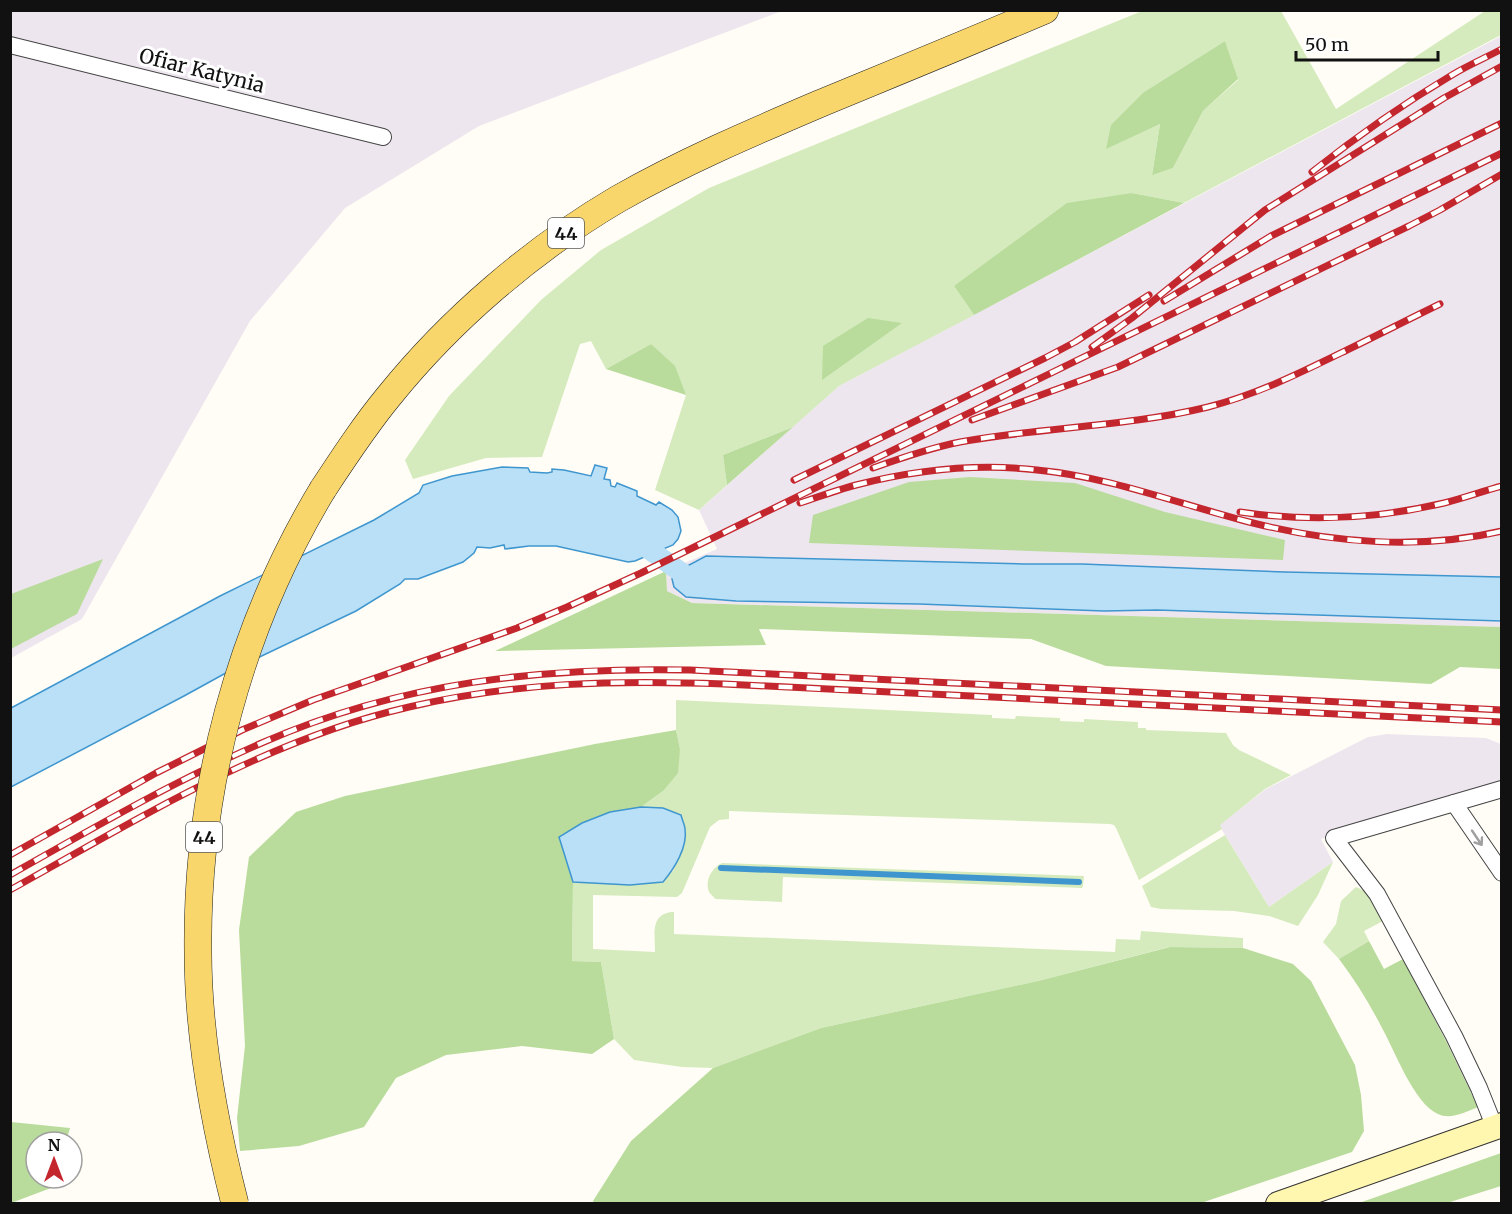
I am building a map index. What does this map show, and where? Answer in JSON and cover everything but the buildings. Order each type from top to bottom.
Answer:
[{"type":"main road","name":"44","points":[[235,1203],[212,1097],[200,1000],[198,910],[200,866],[206,822],[224,727],[252,636],[292,544],[342,459],[389,396],[467,313],[502,282],[579,224],[666,173],[734,140],[1045,10]]},
{"type":"main road","points":[[1278,1203],[1498,1127]]},
{"type":"street","name":"Ofiar Katynia","points":[[10,45],[383,136]]},
{"type":"street","points":[[1498,1127],[1454,1036],[1377,894],[1335,838],[1502,789]]},
{"type":"street","points":[[1454,802],[1502,873]]},
{"type":"shaded area","points":[[11,11],[782,11],[479,126],[345,208],[250,321],[82,619],[11,658]]},
{"type":"shaded area","points":[[1501,36],[1501,627],[692,603],[667,591],[666,571],[717,549],[699,510],[839,386]]},
{"type":"shaded area","points":[[1387,734],[1486,738],[1501,744],[1501,782],[1321,839],[1333,862],[1269,907],[1219,825],[1266,789],[1368,737]]},
{"type":"green space","points":[[1142,11],[1281,11],[1336,109],[1485,11],[1501,11],[1501,35],[1184,203],[1132,193],[954,286],[974,315],[839,386],[793,427],[723,455],[727,485],[699,510],[655,490],[686,395],[651,344],[606,369],[591,341],[580,344],[542,457],[486,458],[413,479],[405,460],[449,396],[541,300],[601,250],[709,188]],"holes":[[[1225,41],[1238,80],[1203,111],[1173,168],[1152,174],[1160,124],[1106,148],[1144,92]]]},
{"type":"green space","points":[[1225,41],[1238,79],[1203,111],[1173,168],[1152,175],[1160,124],[1106,149],[1111,125],[1144,92]]},
{"type":"green space","points":[[1132,193],[1184,203],[974,315],[954,286],[1067,203]]},
{"type":"green space","points":[[868,318],[902,323],[822,380],[823,346]]},
{"type":"green space","points":[[651,344],[675,366],[686,395],[606,369]]},
{"type":"green space","points":[[793,427],[727,485],[723,455]]},
{"type":"green space","points":[[970,477],[1075,483],[1165,512],[1285,540],[1283,560],[809,543],[813,515],[909,482]]},
{"type":"green space","points":[[103,559],[77,614],[11,649],[11,594]]},
{"type":"green space","points":[[666,571],[667,591],[692,603],[1501,627],[1501,669],[1460,667],[1431,684],[1106,666],[1031,639],[759,629],[766,645],[495,651]]},
{"type":"green space","points":[[676,700],[992,715],[992,718],[1015,719],[1016,716],[1060,718],[1060,721],[1084,722],[1084,719],[1138,722],[1138,728],[1146,728],[1146,730],[1226,733],[1239,750],[1291,775],[1265,789],[1220,825],[1222,829],[1139,880],[1116,828],[1110,824],[729,811],[729,819],[719,820],[710,827],[682,893],[677,897],[593,895],[593,949],[655,952],[657,921],[665,914],[672,912],[674,912],[674,934],[1115,952],[1116,939],[1140,940],[1141,931],[1243,938],[1243,948],[1169,947],[1038,981],[821,1028],[713,1068],[682,1067],[634,1060],[614,1039],[601,962],[572,961],[573,882],[630,885],[673,871],[684,845],[686,830],[663,808],[641,807],[663,791],[680,749],[676,730]]},
{"type":"green space","points":[[676,730],[680,749],[678,773],[663,791],[641,807],[610,812],[559,837],[573,882],[572,961],[601,962],[614,1039],[592,1054],[522,1046],[446,1055],[396,1078],[364,1127],[299,1146],[240,1151],[237,1118],[245,1046],[239,930],[249,857],[296,812],[345,796],[595,744]]},
{"type":"green space","points":[[1225,835],[1269,907],[1333,862],[1318,895],[1298,926],[1269,916],[1234,911],[1151,907],[1142,886]]},
{"type":"green space","points":[[722,863],[1084,876],[1082,888],[783,877],[782,902],[716,899],[709,892],[708,883],[715,868]]},
{"type":"green space","points":[[1356,887],[1367,892],[1383,921],[1364,931],[1369,941],[1339,959],[1323,942],[1336,924],[1341,901]]},
{"type":"green space","points":[[1369,941],[1384,969],[1403,959],[1478,1107],[1458,1115],[1443,1116],[1429,1108],[1413,1088],[1372,1009],[1339,959]]},
{"type":"green space","points":[[1170,947],[1243,948],[1293,964],[1311,981],[1355,1065],[1361,1095],[1364,1131],[1352,1152],[1201,1203],[594,1203],[593,1201],[631,1141],[713,1068],[821,1028],[1038,981]]},
{"type":"green space","points":[[11,1122],[70,1128],[69,1130],[24,1130],[24,1190],[46,1190],[11,1203]]},
{"type":"green space","points":[[1501,1153],[1501,1186],[1447,1203],[1359,1203]]},
{"type":"water","points":[[595,465],[607,468],[604,479],[610,480],[611,486],[615,487],[617,483],[637,491],[637,496],[656,505],[659,502],[672,510],[678,517],[681,531],[673,545],[628,562],[556,546],[505,549],[504,545],[490,548],[477,547],[474,553],[463,562],[418,579],[405,579],[356,611],[224,674],[11,787],[11,708],[220,596],[374,520],[419,493],[423,485],[452,476],[502,467],[528,468],[530,472],[547,473],[552,472],[552,469],[564,470],[591,476]]},
{"type":"water","points":[[706,556],[1082,564],[1501,577],[1501,621],[1157,610],[1104,611],[919,604],[736,601],[686,597],[674,587],[672,579],[674,573]]},
{"type":"water","points":[[641,807],[663,808],[681,815],[685,826],[682,850],[676,864],[663,882],[630,885],[573,882],[559,837],[582,823],[610,812]]},
{"type":"waterway","points":[[633,538],[699,585]]},
{"type":"waterway","points":[[721,868],[1079,882]]},
{"type":"railway","points":[[1312,172],[1416,97],[1458,71],[1502,49]]},
{"type":"railway","points":[[1092,347],[1132,318],[1265,210],[1444,98],[1502,66]]},
{"type":"railway","points":[[1164,301],[1271,236],[1502,123]]},
{"type":"railway","points":[[10,855],[156,773],[242,730],[313,700],[517,628],[567,607],[1502,153]]},
{"type":"railway","points":[[972,420],[1118,367],[1409,226],[1502,174]]},
{"type":"railway","points":[[794,480],[1045,358],[1075,342],[1149,295]]},
{"type":"railway","points":[[873,468],[960,442],[1146,419],[1226,402],[1296,375],[1440,304]]},
{"type":"railway","points":[[800,503],[856,485],[901,475],[946,469],[991,467],[1037,470],[1092,479],[1253,523],[1314,535],[1377,542],[1409,542],[1440,541],[1502,531]]},
{"type":"railway","points":[[1240,512],[1317,518],[1368,516],[1444,503],[1502,486]]},
{"type":"railway","points":[[10,875],[135,805],[264,742],[368,705],[473,682],[526,676],[580,672],[690,670],[1502,710]]},
{"type":"railway","points":[[10,890],[155,810],[253,761],[356,721],[409,707],[488,692],[605,683],[724,684],[1502,722]]}]
